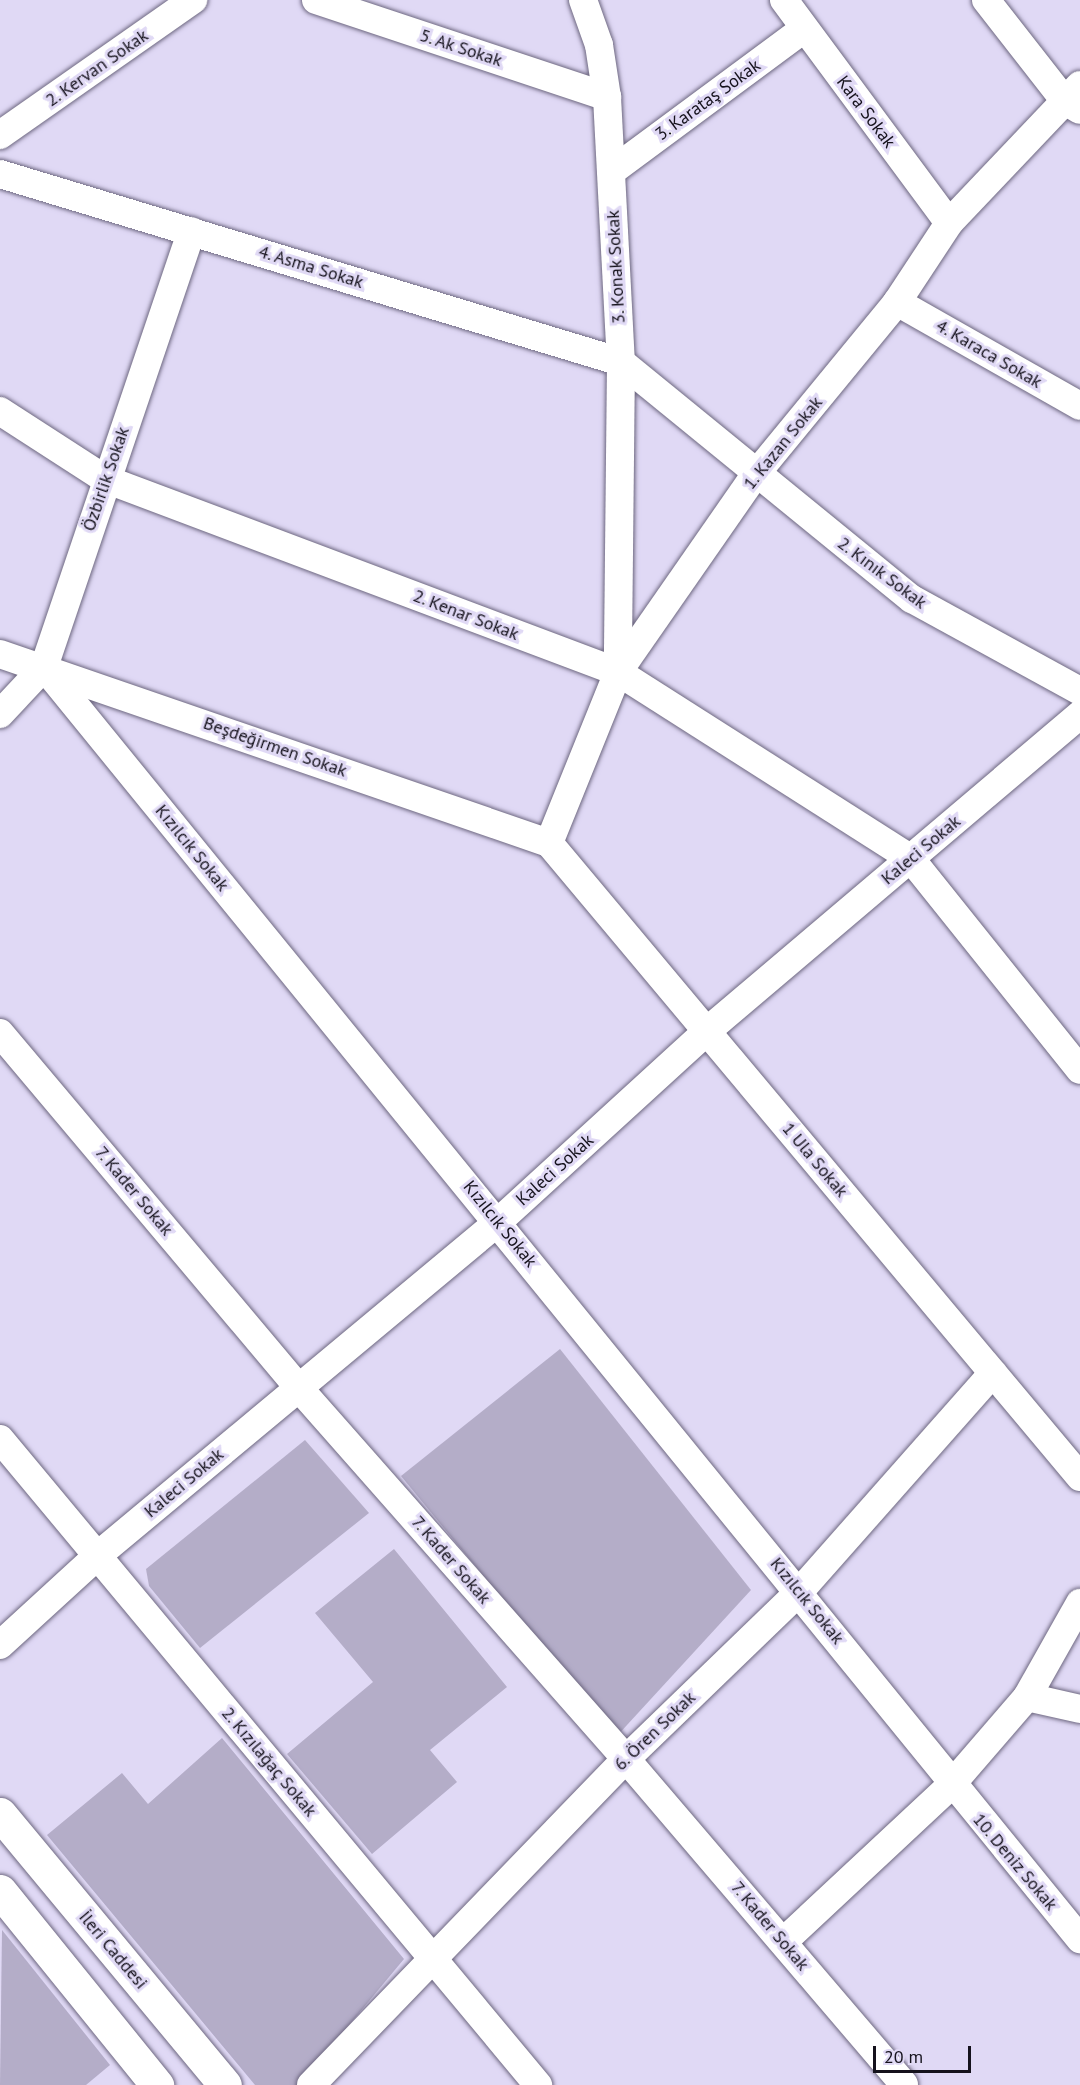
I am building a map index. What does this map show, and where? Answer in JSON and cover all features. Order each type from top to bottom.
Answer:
[{"type":"main road","name":"İleri Caddesi","points":[[0,1814],[225,2085]]},
{"type":"main road","points":[[0,1891],[157,2085]]},
{"type":"street","name":"2. Kervan Sokak","points":[[0,135],[193,0]]},
{"type":"street","name":"5. Ak Sokak","points":[[316,0],[606,97]]},
{"type":"street","name":"3. Konak Sokak","points":[[583,0],[599,45],[612,171],[621,362],[618,672]]},
{"type":"street","name":"Kara Sokak","points":[[784,0],[950,223]]},
{"type":"street","points":[[986,0],[1075,99]]},
{"type":"street","name":"3. Karataş Sokak","points":[[612,171],[804,29]]},
{"type":"street","name":"1. Kazan Sokak","points":[[549,843],[618,672],[755,475],[897,302],[950,223],[1075,99]]},
{"type":"street","name":"4. Asma Sokak","points":[[0,174],[621,362]]},
{"type":"street","name":"Özbirlik Sokak","points":[[0,714],[44,667],[105,478],[192,231]]},
{"type":"street","name":"4. Karaca Sokak","points":[[897,302],[1080,406]]},
{"type":"street","points":[[621,362],[755,475]]},
{"type":"street","name":"2. Kenar Sokak","points":[[0,411],[105,478],[618,672],[911,859],[1080,1070]]},
{"type":"street","name":"2. Kınık Sokak","points":[[755,475],[912,599],[1080,691]]},
{"type":"street","name":"Beşdeğirmen Sokak","points":[[0,654],[44,667],[549,843]]},
{"type":"street","name":"Kızılcık Sokak","points":[[44,667],[800,1591],[951,1785]]},
{"type":"street","name":"Kaleci Sokak","points":[[0,1645],[97,1556],[498,1222],[707,1031],[1080,715]]},
{"type":"street","name":"1 Ula Sokak","points":[[549,843],[1080,1477]]},
{"type":"street","name":"7. Kader Sokak","points":[[0,1033],[298,1387],[626,1759],[784,1941],[904,2085]]},
{"type":"street","name":"6. Ören Sokak","points":[[311,2085],[431,1957],[626,1759],[800,1591],[993,1373]]},
{"type":"street","name":"2. Kızılağaç Sokak","points":[[0,1439],[538,2085]]},
{"type":"street","points":[[784,1941],[951,1785],[1027,1697],[1080,1603]]},
{"type":"street","points":[[1027,1697],[1080,1709]]},
{"type":"street","name":"10. Deniz Sokak","points":[[951,1785],[1080,1939]]},
{"type":"building","points":[[560,1349],[751,1590],[616,1737],[401,1476]]},
{"type":"building","points":[[305,1440],[369,1513],[200,1648],[149,1586],[146,1569]]},
{"type":"building","points":[[394,1549],[507,1687],[430,1750],[457,1782],[372,1854],[287,1754],[373,1682],[315,1613]]},
{"type":"building","points":[[222,1738],[404,1959],[299,2085],[255,2085],[47,1835],[122,1773],[148,1804]]},
{"type":"building","points":[[2,1930],[110,2065],[86,2085],[0,2085]]}]
